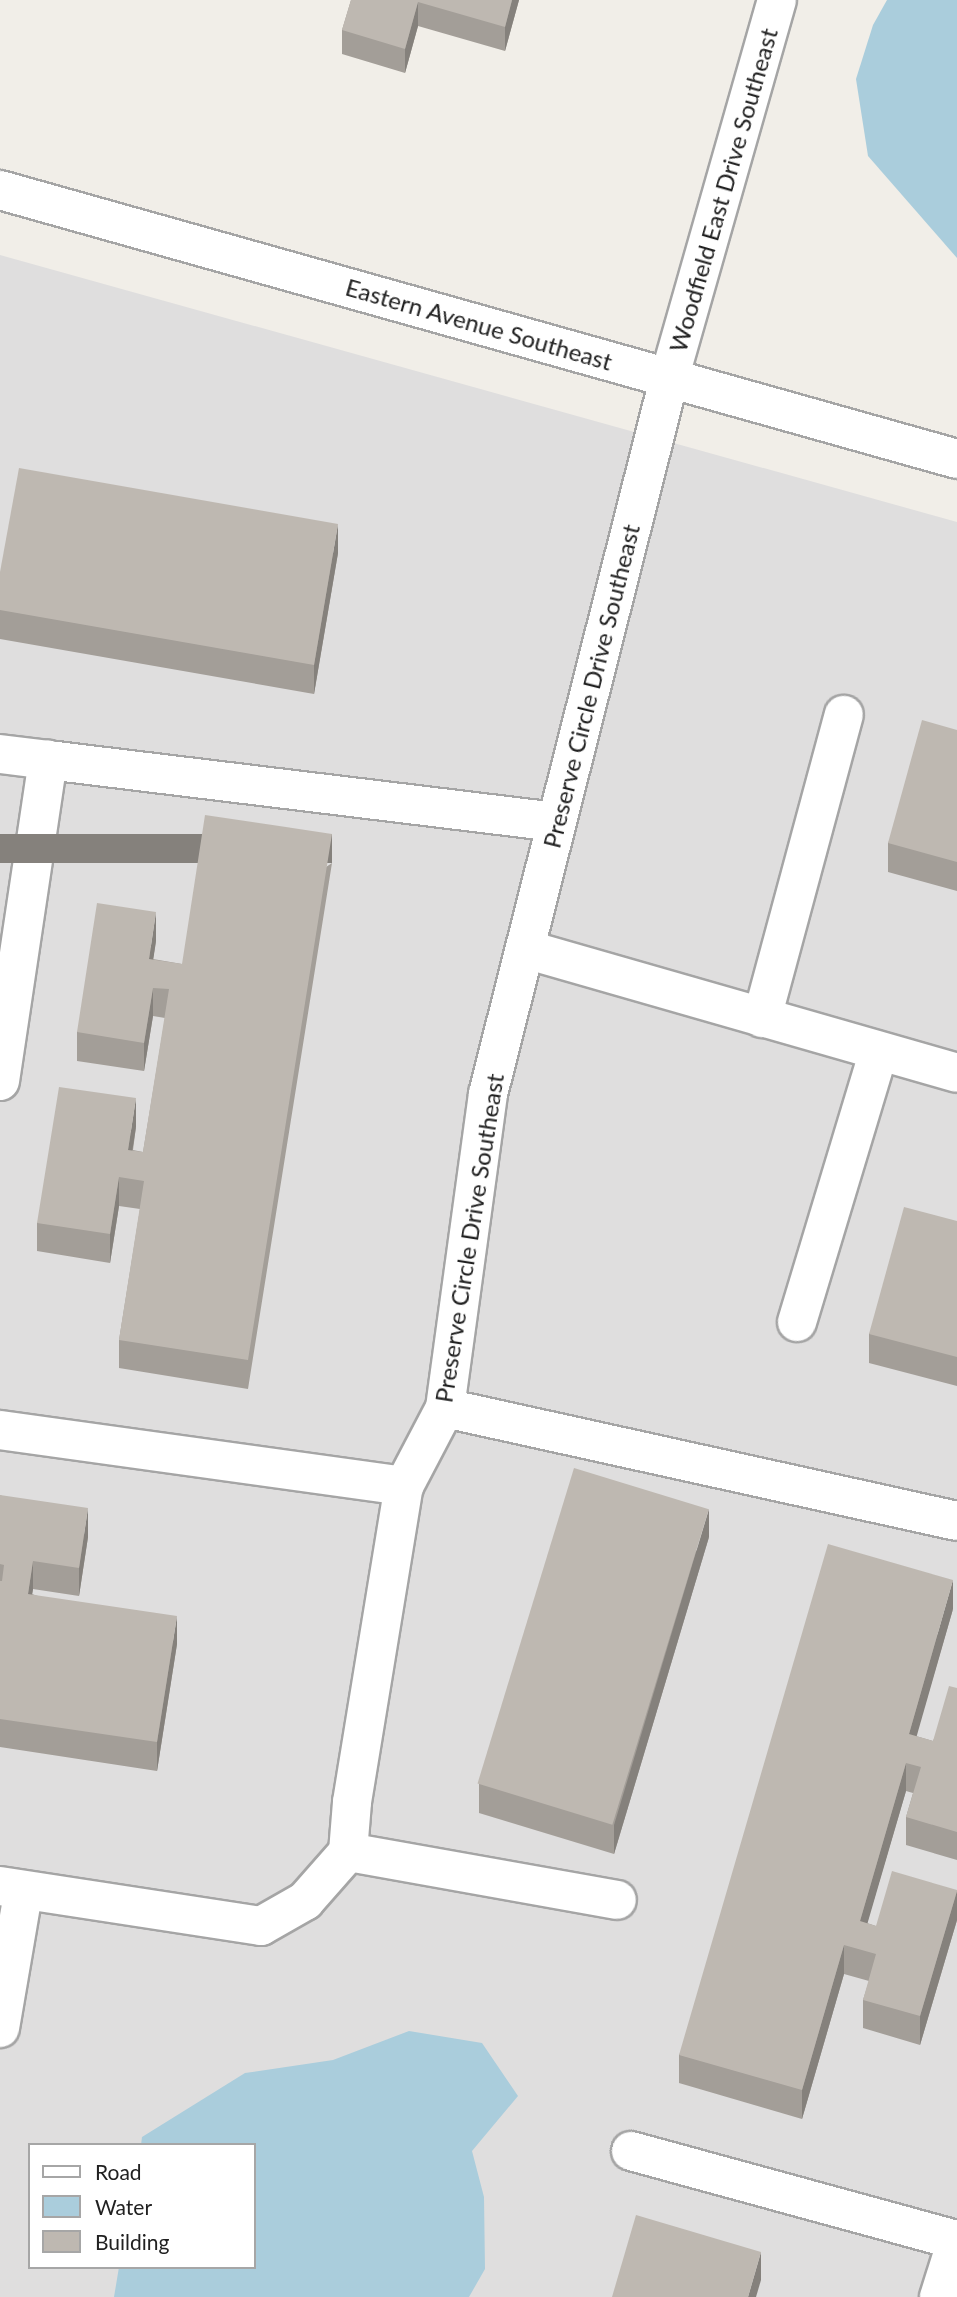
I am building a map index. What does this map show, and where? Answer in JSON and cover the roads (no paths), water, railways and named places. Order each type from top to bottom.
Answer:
[{"type":"street","name":"Woodfield East Drive Southeast","points":[[669,379],[777,0]]},
{"type":"street","name":"Eastern Avenue Southeast","points":[[0,190],[957,459]]},
{"type":"street","name":"Preserve Circle Drive Southeast","points":[[348,1852],[404,1486],[445,1408],[488,1094],[669,379]]},
{"type":"street","points":[[762,1017],[844,715]]},
{"type":"street","points":[[0,754],[556,822]]},
{"type":"street","points":[[0,1081],[48,760]]},
{"type":"street","points":[[525,949],[957,1073]]},
{"type":"street","points":[[797,1322],[879,1051]]},
{"type":"street","points":[[445,1408],[957,1521]]},
{"type":"street","points":[[0,1430],[404,1486]]},
{"type":"street","points":[[0,2028],[12,1889],[261,1926],[305,1900],[348,1852],[617,1900]]},
{"type":"street","points":[[631,2151],[957,2240],[939,2297]]},
{"type":"water","points":[[887,0],[957,0],[957,258],[868,156],[856,79],[873,25]]},
{"type":"water","points":[[409,2031],[482,2043],[518,2096],[472,2151],[484,2197],[485,2269],[469,2297],[114,2297],[119,2269],[256,2269],[256,2143],[141,2143],[142,2137],[245,2073],[333,2060]]}]
